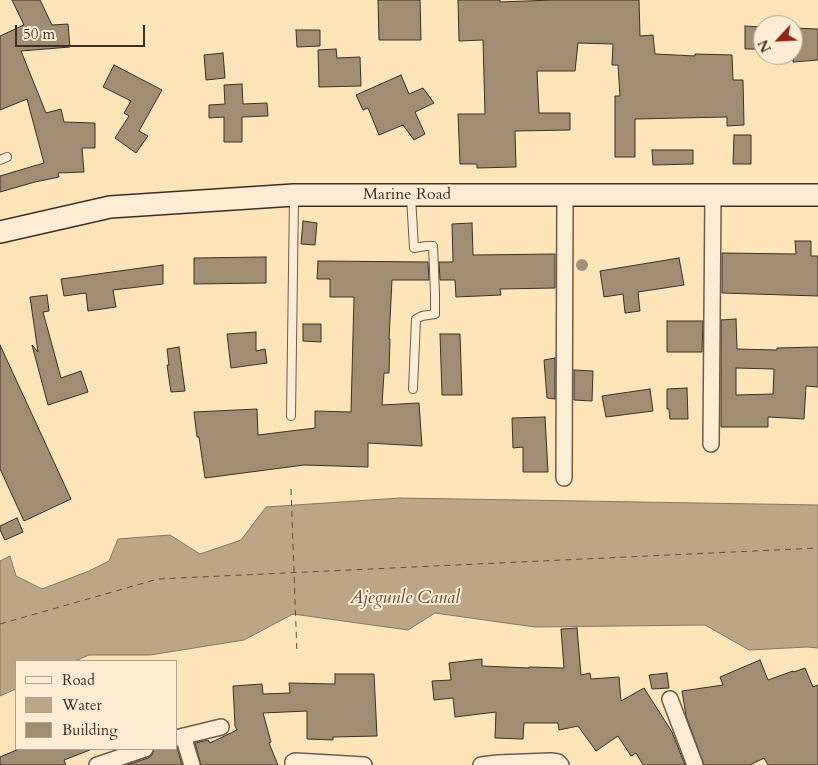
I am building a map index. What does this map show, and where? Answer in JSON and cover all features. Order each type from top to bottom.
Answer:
[{"type":"street","name":"Marine Road","points":[[0,232],[110,207],[294,195],[818,195]]},
{"type":"street","points":[[564,478],[565,195]]},
{"type":"street","points":[[711,444],[713,195]]},
{"type":"street","points":[[670,699],[695,765]]},
{"type":"street","points":[[192,765],[179,737],[221,727]]},
{"type":"street","points":[[97,765],[142,750]]},
{"type":"street","points":[[293,765],[295,760],[364,765]]},
{"type":"street","points":[[481,765],[551,761],[558,762],[561,765]]},
{"type":"lane","points":[[291,416],[294,195]]},
{"type":"lane","points":[[411,195],[414,248],[433,246],[435,293],[435,314],[416,319],[413,389]]},
{"type":"water","name":"Ajegunle Canal","points":[[400,498],[818,505],[818,648],[749,650],[705,625],[535,627],[435,613],[408,630],[293,614],[244,640],[150,655],[89,655],[77,660],[15,660],[15,689],[0,696],[0,561],[10,556],[16,576],[42,589],[89,571],[109,561],[118,539],[170,535],[200,554],[241,540],[266,507]]},
{"type":"building","points":[[12,0],[40,0],[52,25],[68,24],[70,47],[21,51],[46,113],[61,109],[64,122],[95,123],[95,148],[82,148],[84,172],[58,173],[59,177],[0,192],[0,176],[44,163],[27,99],[0,110],[0,36],[24,25]]},
{"type":"building","points":[[378,0],[420,0],[421,40],[379,40]]},
{"type":"building","points":[[458,0],[500,0],[500,2],[639,0],[640,36],[653,35],[655,54],[732,55],[733,80],[743,80],[744,125],[727,126],[727,117],[635,119],[635,157],[615,157],[615,96],[620,96],[618,65],[612,65],[613,44],[578,43],[575,71],[537,71],[539,113],[570,113],[570,130],[515,131],[516,167],[477,168],[477,164],[460,164],[458,114],[485,114],[483,40],[459,41]]},
{"type":"building","points":[[745,26],[753,26],[753,49],[745,49]]},
{"type":"building","points":[[803,28],[818,29],[818,60],[803,61]]},
{"type":"building","points":[[296,30],[320,30],[320,46],[297,47]]},
{"type":"building","points":[[336,49],[337,58],[360,57],[361,86],[319,87],[318,50]]},
{"type":"building","points":[[223,53],[225,78],[206,80],[204,55]]},
{"type":"building","points":[[114,65],[162,90],[139,131],[148,136],[136,153],[115,138],[129,116],[124,113],[131,101],[103,87]]},
{"type":"building","points":[[401,75],[409,94],[423,88],[434,103],[415,112],[425,134],[414,140],[403,125],[379,135],[368,108],[363,110],[356,95]]},
{"type":"building","points":[[242,84],[243,104],[267,103],[268,116],[242,117],[242,142],[224,142],[224,117],[209,118],[209,105],[225,104],[224,85]]},
{"type":"building","points":[[734,135],[751,135],[751,164],[733,164]]},
{"type":"building","points":[[652,150],[693,150],[693,164],[653,165]]},
{"type":"building","points":[[303,221],[317,223],[315,245],[301,244]]},
{"type":"building","points":[[472,223],[473,255],[555,254],[555,288],[500,289],[501,295],[456,297],[455,280],[440,280],[439,262],[453,262],[452,224]]},
{"type":"building","points":[[795,241],[811,241],[811,256],[818,256],[818,296],[722,293],[722,253],[796,254]]},
{"type":"building","points":[[266,257],[266,283],[194,284],[194,258]]},
{"type":"building","points":[[679,258],[684,285],[638,292],[640,311],[625,313],[623,294],[604,297],[600,271]]},
{"type":"building","points":[[318,261],[428,262],[429,280],[392,280],[389,373],[384,373],[382,405],[419,403],[422,446],[368,443],[368,467],[304,465],[205,478],[194,412],[257,409],[258,435],[315,428],[315,411],[351,412],[354,297],[330,297],[330,279],[317,279]]},
{"type":"building","points":[[163,265],[163,284],[113,290],[116,307],[88,311],[86,293],[64,296],[61,279]]},
{"type":"building","points":[[47,295],[49,311],[43,312],[61,378],[81,371],[88,392],[48,405],[32,345],[38,352],[30,297]]},
{"type":"building","points":[[736,319],[737,349],[777,350],[777,348],[818,347],[818,387],[806,386],[804,419],[768,417],[768,427],[721,427],[721,320]],"holes":[[[736,368],[774,369],[773,394],[736,395]]]},
{"type":"building","points":[[667,321],[703,321],[702,352],[667,352]]},
{"type":"building","points":[[303,324],[321,324],[321,342],[303,341]]},
{"type":"building","points":[[256,332],[256,351],[265,349],[267,363],[231,368],[227,334]]},
{"type":"building","points":[[440,334],[460,334],[462,395],[442,395]]},
{"type":"building","points":[[0,345],[71,499],[24,521],[0,469]]},
{"type":"building","points":[[179,347],[185,391],[171,392],[167,349]]},
{"type":"building","points":[[555,358],[555,399],[547,398],[544,360]]},
{"type":"building","points":[[574,370],[593,371],[592,401],[574,400]]},
{"type":"building","points":[[687,388],[688,419],[670,419],[669,409],[667,409],[667,389]]},
{"type":"building","points":[[650,389],[653,411],[606,417],[602,396]]},
{"type":"building","points":[[545,417],[548,472],[523,472],[523,447],[513,448],[512,418]]},
{"type":"building","points":[[17,518],[23,532],[5,540],[0,526]]},
{"type":"building","points":[[577,628],[581,675],[590,673],[591,679],[619,677],[621,701],[644,688],[672,732],[685,765],[643,765],[636,753],[631,756],[618,736],[596,751],[578,726],[559,730],[558,723],[524,723],[523,739],[495,738],[496,712],[455,717],[453,698],[434,700],[432,681],[451,680],[449,663],[482,659],[482,666],[564,668],[561,629]]},
{"type":"building","points":[[760,660],[768,680],[805,668],[813,687],[818,685],[818,765],[768,765],[764,758],[750,765],[704,765],[686,716],[682,691],[723,685],[720,677]]},
{"type":"building","points":[[667,673],[669,688],[652,689],[649,675]]},
{"type":"building","points":[[335,674],[374,674],[377,736],[333,737],[333,740],[307,739],[307,711],[263,713],[271,742],[269,743],[278,765],[201,765],[195,743],[208,740],[210,743],[237,730],[235,726],[233,686],[262,684],[263,694],[290,693],[289,683],[335,684]]},
{"type":"building","points":[[17,750],[90,750],[64,760],[66,765],[0,765],[0,757]]},
{"type":"building","points":[[154,750],[178,750],[182,765],[127,765],[152,755]]},
{"type":"ferry route","points":[[291,489],[297,654]]},
{"type":"ferry route","points":[[0,624],[158,579],[818,548]]}]
